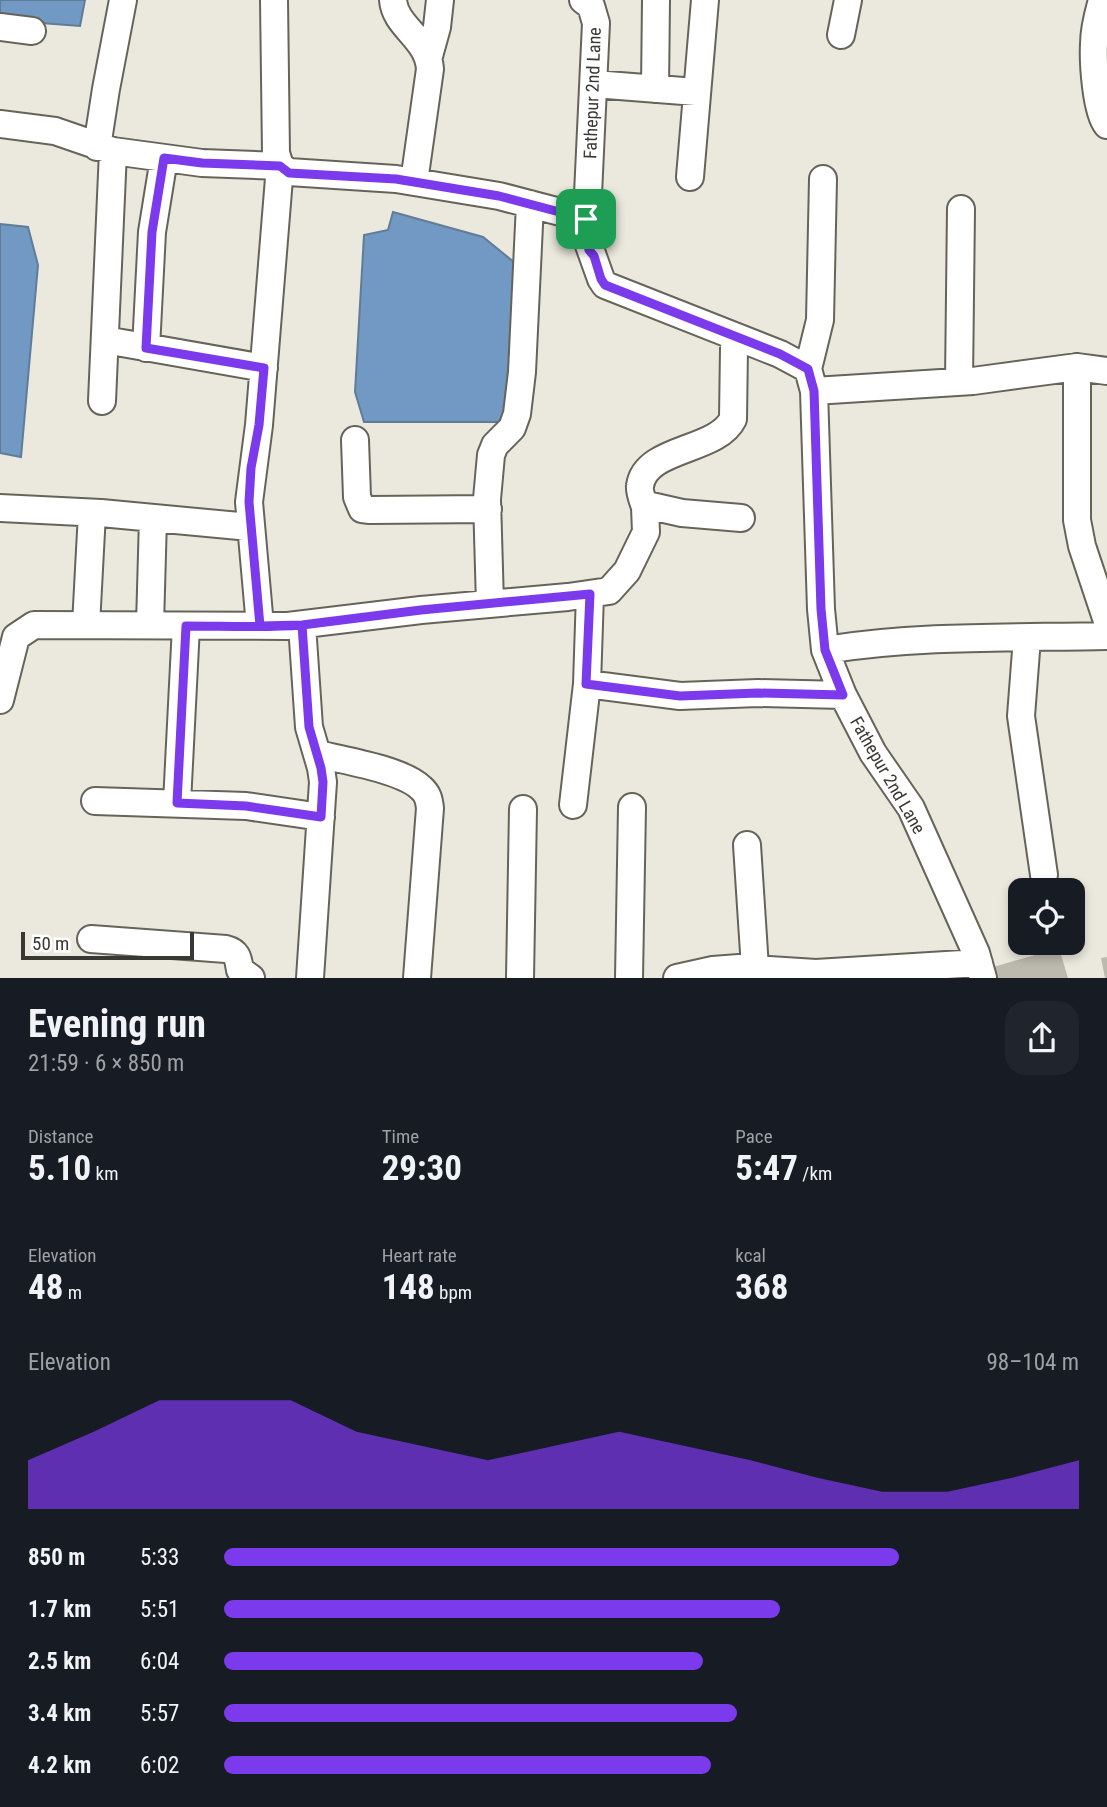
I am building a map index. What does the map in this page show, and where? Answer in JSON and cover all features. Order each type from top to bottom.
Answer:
[{"type":"street","points":[[102,401],[106,89],[123,0]]},
{"type":"street","points":[[260,626],[250,527],[250,491],[259,425],[280,166],[276,153],[274,0]]},
{"type":"street","points":[[393,0],[398,16],[429,56]]},
{"type":"street","points":[[414,182],[430,69],[429,56],[440,0]]},
{"type":"street","name":"Fathepur 2nd Lane","points":[[583,0],[591,6],[596,23],[586,219],[589,250],[605,285],[780,354],[811,380],[825,650],[843,695],[873,753],[911,808],[981,970]]},
{"type":"street","points":[[654,89],[656,0]]},
{"type":"street","points":[[690,177],[705,0]]},
{"type":"street","points":[[841,35],[848,0]]},
{"type":"street","points":[[1102,0],[1095,31],[1094,58],[1101,114],[1107,125]]},
{"type":"street","points":[[0,27],[32,31]]},
{"type":"street","points":[[594,83],[696,92]]},
{"type":"street","points":[[0,124],[55,131],[105,149],[164,158],[202,163],[280,166],[289,173],[414,182],[499,196],[586,219]]},
{"type":"street","points":[[146,348],[152,232],[164,158]]},
{"type":"street","points":[[823,179],[820,320],[811,380],[959,381],[1077,367],[1107,371]]},
{"type":"street","points":[[490,604],[488,509],[491,455],[495,445],[512,428],[517,414],[522,372],[530,204]]},
{"type":"street","points":[[959,381],[961,209]]},
{"type":"street","points":[[0,699],[16,637],[34,625],[302,625],[609,591],[627,571],[646,531],[645,507],[639,488],[645,472],[655,463],[691,448],[730,426],[733,419],[734,348],[737,337]]},
{"type":"street","points":[[104,340],[264,368]]},
{"type":"street","points":[[1077,367],[1077,520],[1082,546],[1107,621]]},
{"type":"street","points":[[355,440],[357,497],[362,509],[488,509]]},
{"type":"street","points":[[645,507],[741,518]]},
{"type":"street","points":[[0,509],[92,513],[250,527]]},
{"type":"street","points":[[86,625],[92,513]]},
{"type":"street","points":[[150,625],[153,518]]},
{"type":"street","points":[[573,805],[586,684],[590,594]]},
{"type":"street","points":[[302,625],[309,727],[323,782],[310,978]]},
{"type":"street","points":[[177,803],[186,626]]},
{"type":"street","points":[[825,650],[888,642],[1107,636]]},
{"type":"street","points":[[1027,638],[1021,716],[1044,874]]},
{"type":"street","points":[[586,684],[680,696],[758,693],[843,695]]},
{"type":"street","points":[[317,754],[407,779],[421,787],[428,797],[430,808],[417,978]]},
{"type":"street","points":[[95,801],[246,806],[321,817]]},
{"type":"street","points":[[629,978],[632,807]]},
{"type":"street","points":[[520,978],[523,809]]},
{"type":"street","points":[[747,845],[755,968]]},
{"type":"street","points":[[91,939],[226,948],[233,951],[240,970],[251,978]]},
{"type":"street","points":[[677,978],[755,968],[851,974],[981,970]]},
{"type":"water","points":[[0,0],[85,0],[80,26],[0,20]]},
{"type":"water","points":[[393,212],[483,237],[520,267],[512,422],[364,422],[355,392],[364,235],[388,230]]},
{"type":"water","points":[[0,224],[28,227],[38,265],[21,457],[0,453]]},
{"type":"building","points":[[1035,955],[1061,955],[1068,978],[985,978],[983,970]]},
{"type":"building","points":[[1107,957],[1107,978],[1105,978],[1101,958]]},
{"type":"route","points":[[586,219],[499,196],[396,179],[289,173],[280,166],[202,163],[164,158],[152,232],[146,348],[264,368],[249,502],[260,626],[302,625],[309,727],[323,782],[321,817],[246,806],[177,803],[186,626],[205,626],[260,626],[288,626],[302,625],[421,610],[590,594],[586,684],[680,696],[758,693],[843,695],[825,650],[821,609],[814,391],[808,369],[780,354],[605,285],[589,250],[586,219]]}]
